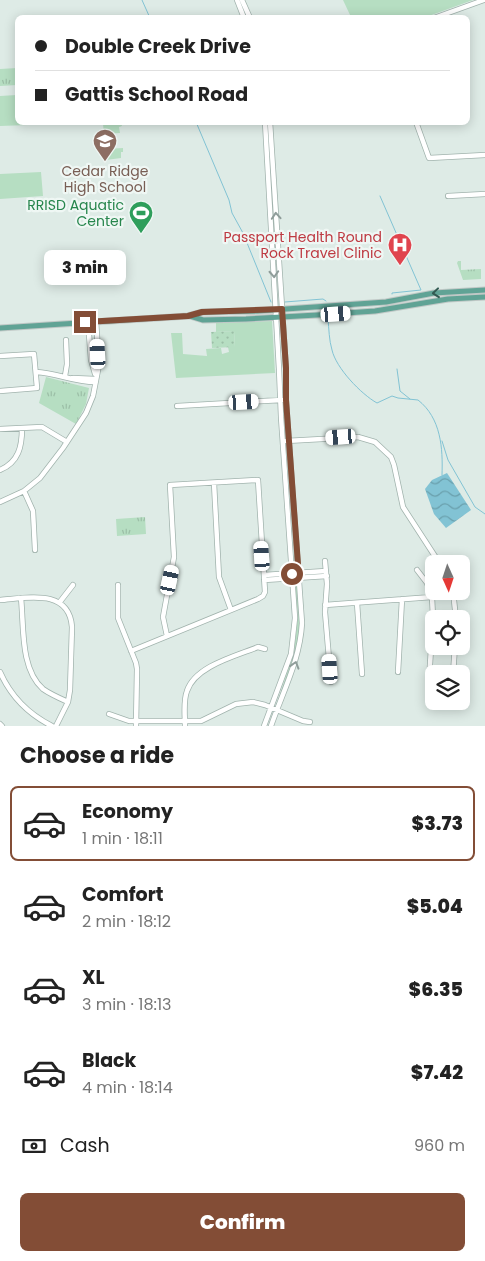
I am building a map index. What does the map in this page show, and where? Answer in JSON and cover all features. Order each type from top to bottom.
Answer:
[{"type":"main road","points":[[0,328],[188,316],[202,312],[276,310],[386,302],[434,293],[485,290]]},
{"type":"main road","points":[[188,316],[203,320],[375,311],[448,300],[485,297]]},
{"type":"street","points":[[237,0],[243,15]]},
{"type":"street","points":[[242,0],[249,15]]},
{"type":"street","points":[[442,15],[484,0]]},
{"type":"street","points":[[265,125],[276,310],[279,317],[286,368],[286,400],[302,623],[294,669],[271,726]]},
{"type":"street","points":[[264,726],[289,662],[294,637],[295,618],[282,441],[279,317],[282,309],[270,125]]},
{"type":"street","points":[[417,125],[430,158],[485,154]]},
{"type":"street","points":[[448,196],[485,194]]},
{"type":"street","points":[[88,322],[91,360],[95,379]]},
{"type":"street","points":[[0,502],[24,491],[46,472],[89,407],[99,365],[96,322]]},
{"type":"street","points":[[66,340],[67,377]]},
{"type":"street","points":[[0,356],[34,354],[37,388],[0,390]]},
{"type":"street","points":[[36,372],[67,377],[79,382],[95,379]]},
{"type":"street","points":[[177,406],[286,400]]},
{"type":"street","points":[[0,429],[42,427],[67,442]]},
{"type":"street","points":[[0,470],[9,466],[18,455],[22,441],[22,428]]},
{"type":"street","points":[[282,441],[358,437],[375,442],[391,457],[403,507],[434,555]]},
{"type":"street","points":[[132,651],[261,598],[264,592],[264,578],[258,480],[170,485],[174,557],[163,616],[167,636]]},
{"type":"street","points":[[214,483],[219,577],[232,610]]},
{"type":"street","points":[[24,491],[33,511],[35,550]]},
{"type":"street","points":[[325,561],[327,574],[325,606],[331,682]]},
{"type":"street","points":[[417,570],[425,581]]},
{"type":"street","points":[[264,578],[327,574]]},
{"type":"street","points":[[118,585],[118,618],[132,651],[137,669],[136,724]]},
{"type":"street","points":[[59,603],[73,586]]},
{"type":"street","points":[[325,606],[425,597]]},
{"type":"street","points":[[21,598],[26,655],[29,667],[34,678],[42,688],[68,702]]},
{"type":"street","points":[[0,600],[44,598],[59,603],[68,612],[72,627],[70,690],[68,702],[54,726],[37,718],[25,709],[11,693],[1,678],[0,672]]},
{"type":"street","points":[[398,672],[402,599]]},
{"type":"street","points":[[430,665],[432,600]]},
{"type":"street","points":[[357,603],[362,674]]},
{"type":"street","points":[[185,724],[186,694],[195,676],[206,669],[258,647],[265,649]]},
{"type":"street","points":[[109,714],[136,724],[185,724],[205,720],[236,704],[253,702],[310,722]]},
{"type":"street","points":[[296,726],[298,719]]},
{"type":"green space","points":[[343,0],[473,0],[432,15],[350,15]]},
{"type":"green space","points":[[15,68],[15,85],[0,86],[0,69]]},
{"type":"green space","points":[[15,95],[15,125],[28,125],[0,126],[0,96]]},
{"type":"green space","points":[[103,125],[122,125],[119,127],[120,133],[104,134]]},
{"type":"green space","points":[[123,148],[121,158],[106,160],[105,149]]},
{"type":"green space","points":[[41,172],[43,196],[0,199],[0,174]]},
{"type":"green space","points":[[461,261],[461,270],[481,269],[481,279],[463,280],[457,263]]},
{"type":"green space","points":[[272,321],[275,373],[176,378],[171,333],[182,333],[183,354],[207,356],[206,349],[221,348],[222,354],[229,352],[228,347],[235,347],[234,331],[216,332],[216,323]]},
{"type":"green space","points":[[234,331],[235,347],[212,348],[211,332]]},
{"type":"green space","points":[[46,377],[89,388],[86,404],[76,424],[39,403]]},
{"type":"green space","points":[[145,517],[146,534],[117,536],[116,519]]},
{"type":"green space","points":[[298,582],[299,640],[291,671],[276,706],[294,652],[298,616],[295,586]]},
{"type":"water","points":[[447,473],[471,510],[446,528],[434,514],[425,489],[432,480]]},
{"type":"waterway","points":[[142,0],[149,15]]},
{"type":"waterway","points":[[197,125],[229,200],[232,213],[243,233],[271,302]]},
{"type":"waterway","points":[[380,196],[421,290],[392,294]]},
{"type":"waterway","points":[[285,302],[323,299],[326,301]]},
{"type":"waterway","points":[[328,319],[330,342],[334,357],[350,380],[364,393],[377,403],[392,396],[418,400],[426,407],[432,416],[439,434],[442,454],[442,475]]},
{"type":"waterway","points":[[397,369],[400,391],[410,399]]},
{"type":"waterway","points":[[442,441],[448,460],[475,507],[485,514]]},
{"type":"place","name":"Cedar Ridge High School","points":[[105,162]]},
{"type":"place","name":"RRISD Aquatic Center","points":[[141,234]]},
{"type":"place","name":"Passport Health Round Rock Travel Clinic","points":[[400,266]]},
{"type":"route","points":[[85,322],[188,316],[202,312],[282,309],[286,400],[299,578],[293,579],[292,574]]}]
